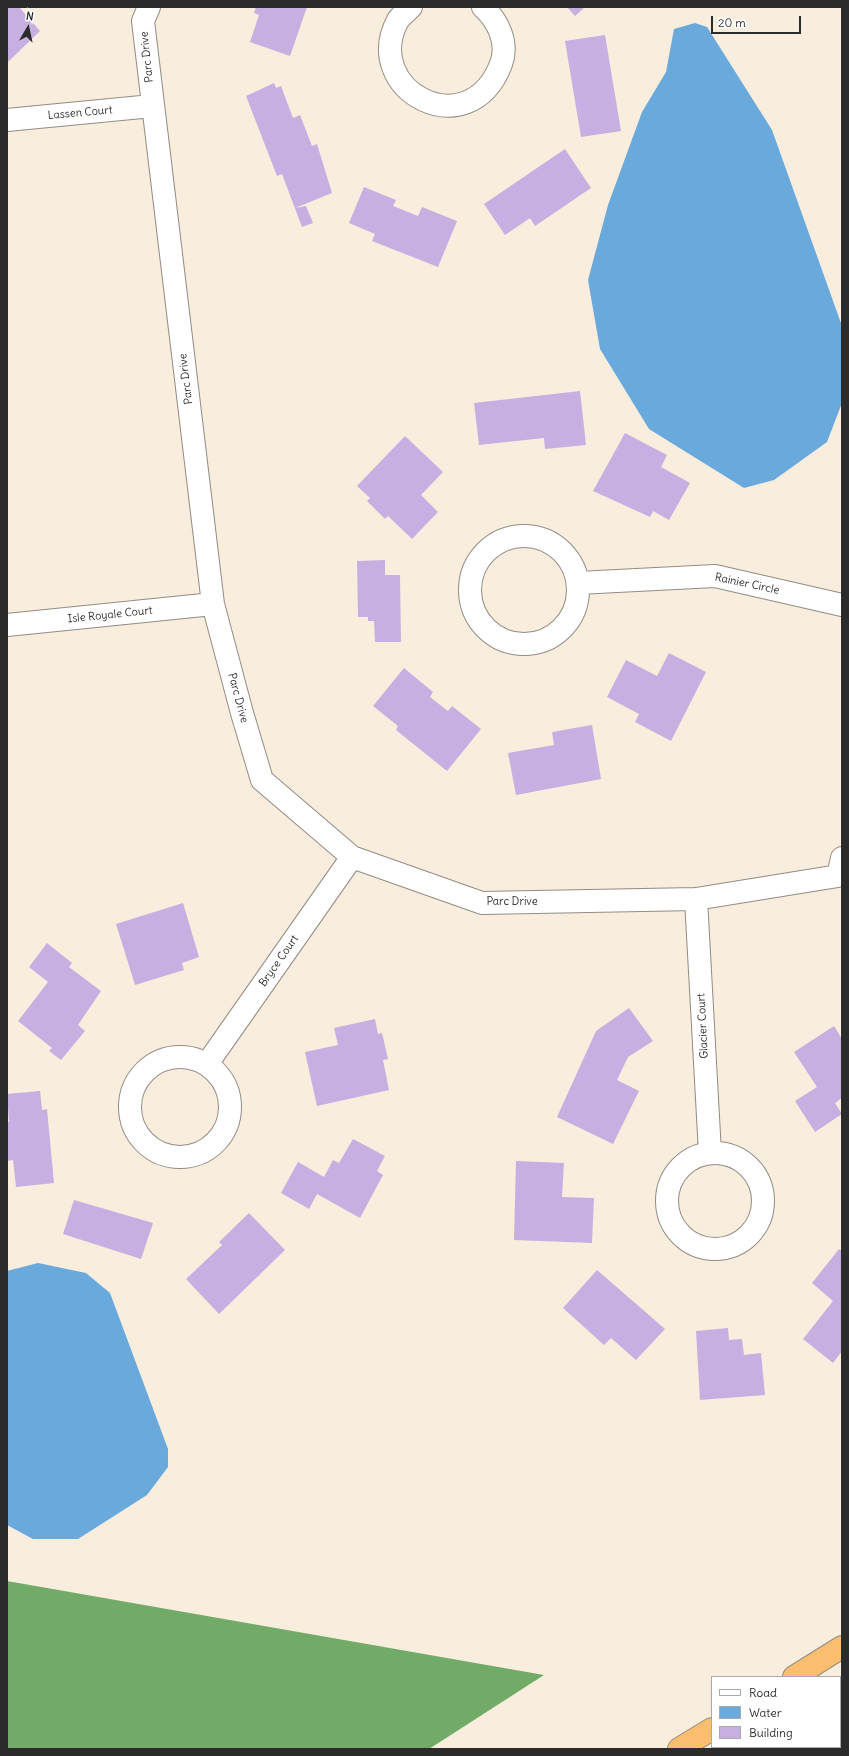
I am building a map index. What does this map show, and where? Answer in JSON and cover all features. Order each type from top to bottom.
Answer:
[{"type":"highway","points":[[796,1676],[842,1647]]},
{"type":"highway","points":[[679,1749],[711,1729]]},
{"type":"street","name":"Parc Drive","points":[[149,7],[143,21],[152,106],[213,604],[242,713],[262,780],[352,857],[482,903],[696,899],[840,867]]},
{"type":"street","points":[[411,7],[399,20],[391,40],[392,62],[401,83],[411,93],[417,98],[438,106],[460,105],[480,96],[495,80],[503,59],[502,37],[493,17],[482,7]]},
{"type":"street","name":"Lassen Court","points":[[7,120],[152,106]]},
{"type":"street","points":[[518,535],[539,537],[558,547],[572,563],[578,583],[577,605],[567,623],[551,638],[530,644],[509,642],[490,632],[476,616],[470,596],[472,574],[481,556],[498,542],[518,535]]},
{"type":"street","name":"Rainier Circle","points":[[578,583],[715,576],[842,605]]},
{"type":"street","name":"Isle Royale Court","points":[[7,625],[213,604]]},
{"type":"street","name":"Bryce Court","points":[[207,1064],[352,857]]},
{"type":"street","name":"Glacier Court","points":[[696,899],[710,1153]]},
{"type":"street","points":[[188,1057],[207,1064],[221,1078],[229,1095],[230,1115],[223,1133],[209,1147],[192,1156],[172,1156],[154,1149],[139,1136],[131,1118],[130,1098],[138,1080],[151,1066],[169,1058],[188,1057]]},
{"type":"street","points":[[710,1153],[728,1155],[745,1164],[757,1178],[763,1196],[761,1214],[752,1231],[738,1243],[720,1249],[701,1247],[685,1239],[672,1224],[667,1206],[669,1188],[677,1171],[692,1159],[710,1153]]},
{"type":"green space","points":[[7,1581],[544,1675],[429,1749],[7,1749]]},
{"type":"water","points":[[695,23],[707,27],[772,130],[842,326],[842,403],[827,442],[774,480],[744,488],[649,429],[600,349],[588,280],[608,205],[642,112],[666,72],[674,29]]},
{"type":"water","points":[[38,1263],[86,1273],[110,1293],[168,1449],[168,1467],[147,1495],[78,1539],[33,1539],[7,1525],[7,1271]]},
{"type":"building","points":[[7,7],[19,7],[40,31],[7,63]]},
{"type":"building","points":[[256,7],[307,7],[290,56],[250,42],[259,15],[254,13]]},
{"type":"building","points":[[567,7],[585,7],[575,16]]},
{"type":"building","points":[[605,35],[621,131],[581,137],[565,41]]},
{"type":"building","points":[[274,83],[276,88],[281,86],[293,118],[300,115],[312,146],[317,144],[332,193],[295,208],[306,206],[313,223],[302,227],[282,174],[277,176],[246,96]]},
{"type":"building","points":[[565,149],[591,188],[535,226],[530,218],[505,235],[484,204]]},
{"type":"building","points":[[364,187],[396,200],[393,206],[418,216],[422,207],[457,221],[438,267],[372,241],[375,234],[349,223]]},
{"type":"building","points":[[580,391],[586,445],[545,449],[544,438],[479,445],[474,403]]},
{"type":"building","points":[[625,433],[667,455],[661,467],[690,483],[669,520],[653,511],[650,517],[593,491]]},
{"type":"building","points":[[405,436],[443,472],[421,495],[438,512],[412,539],[388,516],[385,519],[367,501],[370,498],[357,486]]},
{"type":"building","points":[[385,560],[385,575],[400,575],[401,642],[375,642],[374,621],[368,621],[368,617],[358,617],[357,561]]},
{"type":"building","points":[[669,653],[706,672],[671,741],[635,722],[639,714],[607,697],[626,660],[657,676]]},
{"type":"building","points":[[404,668],[433,692],[430,697],[448,711],[452,706],[481,729],[447,771],[396,730],[398,726],[373,706]]},
{"type":"building","points":[[592,725],[601,779],[516,795],[508,753],[554,745],[552,732]]},
{"type":"building","points":[[183,903],[199,957],[182,963],[184,970],[135,985],[116,924]]},
{"type":"building","points":[[47,943],[72,963],[69,967],[101,991],[78,1025],[85,1031],[61,1060],[49,1051],[52,1048],[18,1021],[48,982],[29,967]]},
{"type":"building","points":[[629,1008],[653,1041],[628,1057],[617,1080],[639,1091],[613,1144],[557,1117],[596,1031]]},
{"type":"building","points":[[375,1019],[378,1034],[382,1033],[388,1059],[383,1060],[389,1090],[317,1106],[305,1052],[338,1045],[334,1028]]},
{"type":"building","points":[[834,1026],[842,1039],[842,1098],[835,1103],[842,1114],[815,1132],[795,1101],[817,1087],[794,1052]]},
{"type":"building","points":[[40,1091],[42,1110],[47,1109],[54,1183],[16,1187],[13,1160],[7,1161],[7,1122],[9,1122],[7,1094]]},
{"type":"building","points":[[353,1139],[385,1156],[377,1171],[383,1175],[360,1218],[317,1194],[309,1209],[281,1193],[298,1162],[324,1177],[333,1160],[339,1163]]},
{"type":"building","points":[[516,1161],[564,1163],[562,1197],[594,1198],[592,1243],[514,1240]]},
{"type":"building","points":[[74,1200],[153,1223],[141,1259],[63,1234]]},
{"type":"building","points":[[249,1213],[285,1250],[219,1314],[186,1279],[222,1245],[219,1242]]},
{"type":"building","points":[[839,1249],[842,1251],[842,1351],[833,1363],[803,1339],[833,1301],[812,1283]]},
{"type":"building","points":[[597,1270],[665,1329],[636,1360],[611,1338],[604,1345],[563,1308]]},
{"type":"building","points":[[728,1328],[729,1340],[742,1339],[744,1355],[761,1353],[765,1395],[700,1400],[696,1331]]}]
